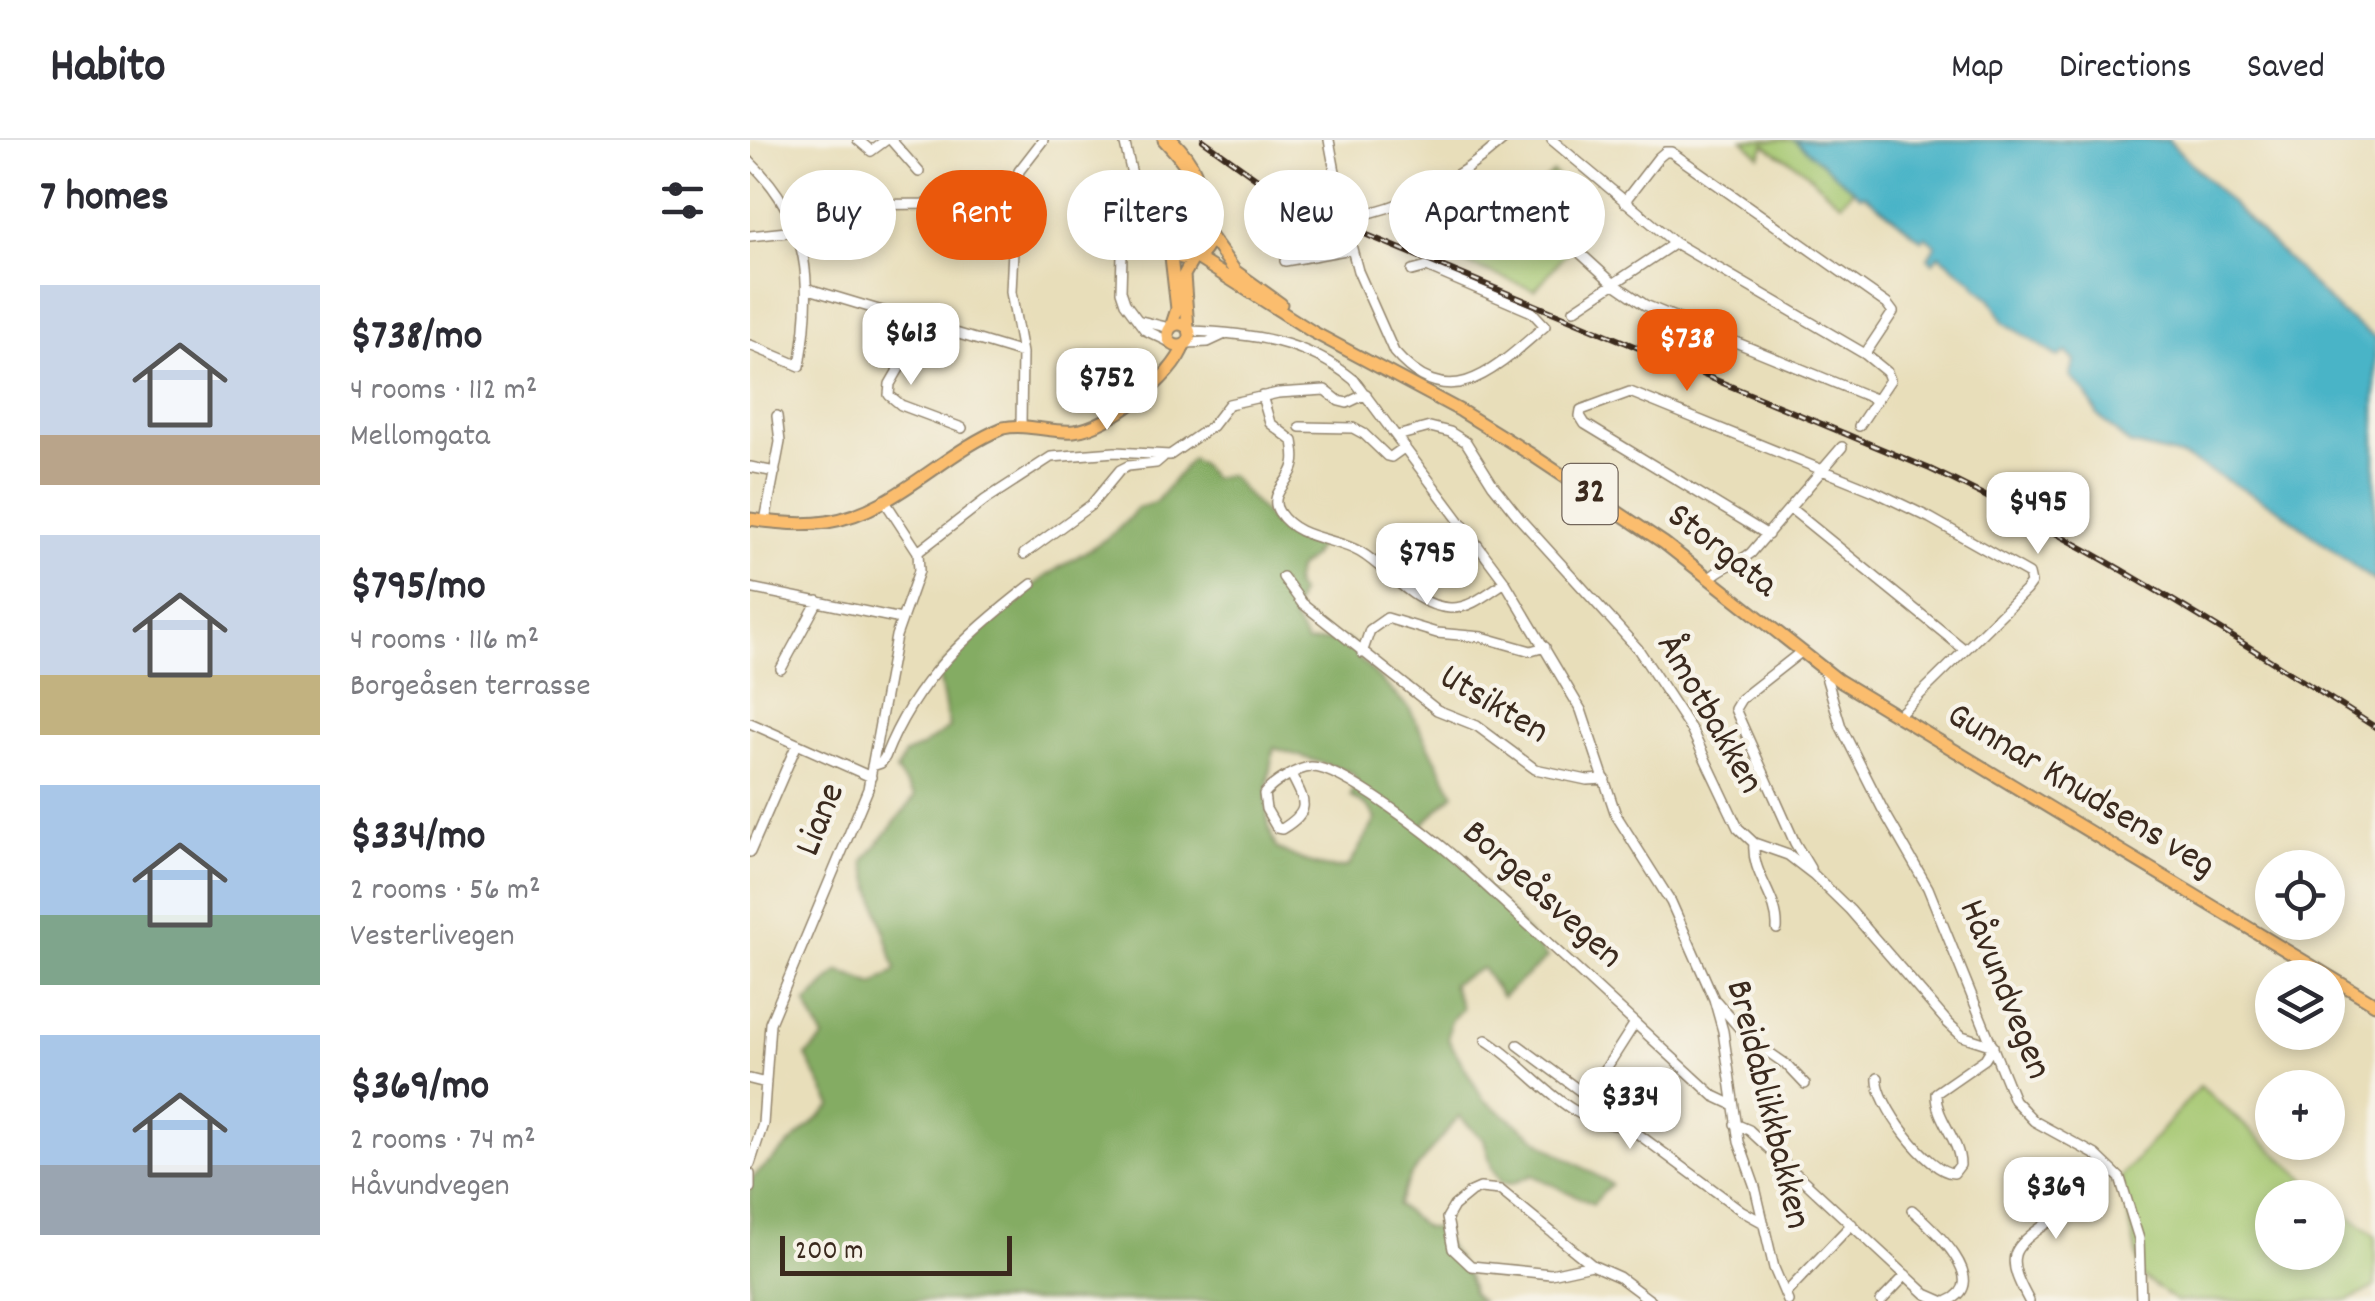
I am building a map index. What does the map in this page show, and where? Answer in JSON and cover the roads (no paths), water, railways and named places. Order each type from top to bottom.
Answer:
[{"type":"main road","points":[[1164,140],[1187,170]]},
{"type":"main road","name":"32","points":[[1172,140],[1196,170]]},
{"type":"main road","name":"Storgata","points":[[1224,255],[1235,271],[1338,344]]},
{"type":"main road","points":[[1171,260],[1179,336]]},
{"type":"main road","points":[[750,519],[826,522],[854,515],[992,432],[1022,425],[1071,431],[1113,418],[1176,364],[1184,275],[1194,260]]},
{"type":"main road","name":"Storgata","points":[[1197,260],[1313,332],[1486,426],[1664,543],[1824,670],[1903,720]]},
{"type":"main road","name":"Gunnar Knudsens veg","points":[[1903,720],[2375,1004]]},
{"type":"street","points":[[858,140],[870,151],[888,140],[917,170]]},
{"type":"street","points":[[1124,140],[1131,170]]},
{"type":"street","points":[[1329,140],[1335,170]]},
{"type":"street","points":[[1369,214],[1428,193],[1503,140]]},
{"type":"street","points":[[1552,140],[1674,243],[1865,354],[1890,375],[1858,426]]},
{"type":"street","points":[[1020,170],[1036,142]]},
{"type":"street","points":[[1624,202],[1664,152],[1672,152],[1887,304],[1893,312],[1865,354]]},
{"type":"street","points":[[750,162],[767,180],[780,203]]},
{"type":"street","points":[[1725,205],[1737,197]]},
{"type":"street","points":[[750,236],[780,233]]},
{"type":"street","points":[[1574,310],[1674,243]]},
{"type":"street","points":[[750,345],[800,366],[809,289],[802,260]]},
{"type":"street","points":[[1012,260],[1010,292],[1022,353],[1022,425]]},
{"type":"street","points":[[1122,260],[1122,296],[1138,320],[1179,336]]},
{"type":"street","points":[[1284,261],[1290,260]]},
{"type":"street","points":[[1355,260],[1394,352],[1430,381],[1450,386],[1461,384],[1496,365],[1545,326],[1532,312],[1427,267],[1412,271]]},
{"type":"street","points":[[1588,260],[1613,284],[1661,312],[1877,400]]},
{"type":"street","points":[[809,289],[1022,353]]},
{"type":"street","points":[[924,326],[890,384],[889,396],[902,405],[962,428]]},
{"type":"street","name":"Breidablikkbakken","points":[[1179,336],[1208,342],[1225,334],[1262,336],[1311,352],[1337,366],[1366,394],[1504,582],[1588,725],[1620,824],[1670,902],[1714,999],[1723,1031],[1735,1124],[1786,1297]]},
{"type":"street","points":[[1024,554],[1092,505],[1120,470],[1156,463],[1203,434],[1229,404],[1318,389],[1348,403],[1366,394]]},
{"type":"street","points":[[1768,534],[1586,424],[1580,416],[1584,407],[1630,392],[1823,469],[1930,518],[2031,577],[2026,590],[1965,650],[1903,720]]},
{"type":"street","points":[[1262,396],[1270,423],[1293,441],[1294,467],[1279,490],[1277,510],[1308,535],[1354,548],[1410,592],[1443,607],[1466,606],[1504,582]]},
{"type":"street","points":[[765,521],[780,442],[776,416]]},
{"type":"street","name":"Åmotbakken","points":[[1397,436],[1430,427],[1450,432],[1466,442],[1492,485],[1521,520],[1638,649],[1692,731],[1731,818],[1754,843],[1788,856],[1814,875],[1962,1036],[1992,1046]]},
{"type":"street","points":[[1300,428],[1352,428],[1391,457],[1405,446]]},
{"type":"street","points":[[1709,579],[1723,566],[1740,561],[1768,534],[1842,447]]},
{"type":"street","points":[[884,500],[918,552],[985,500],[1051,457],[1128,452],[1164,457]]},
{"type":"street","points":[[750,467],[775,472]]},
{"type":"street","points":[[1790,508],[1965,650]]},
{"type":"street","name":"Liane","points":[[750,1164],[763,1124],[767,1043],[775,1008],[858,817],[872,771],[901,620],[919,571],[918,552]]},
{"type":"street","name":"Utsikten","points":[[1283,577],[1302,603],[1428,704],[1478,726],[1535,769],[1587,780],[1605,778]]},
{"type":"street","points":[[750,723],[872,771],[886,757],[905,711],[949,656],[1032,584]]},
{"type":"street","points":[[750,588],[901,620]]},
{"type":"street","points":[[781,669],[818,601]]},
{"type":"street","name":"Utsikten","points":[[1362,653],[1370,630],[1380,621],[1393,618],[1437,633],[1482,636],[1531,652],[1545,647]]},
{"type":"street","points":[[1801,652],[1741,699],[1735,709],[1814,875]]},
{"type":"street","name":"Håvundvegen","points":[[1824,670],[1841,727],[1928,888],[2010,1093],[2022,1111],[2096,1156],[2120,1178],[2140,1239],[2141,1301]]},
{"type":"street","points":[[750,852],[798,744]]},
{"type":"street","name":"Borgeåsvegen","points":[[1292,776],[1318,768],[1408,818],[1714,1096],[1731,1104]]},
{"type":"street","points":[[1292,776],[1303,797],[1303,810],[1282,829],[1266,810],[1264,794],[1274,784],[1292,776]]},
{"type":"street","name":"Åmotbakken","points":[[1754,843],[1754,860],[1778,913],[1778,929]]},
{"type":"street","points":[[1714,999],[1748,1038],[1787,1065],[1806,1084]]},
{"type":"street","points":[[1587,1098],[1635,1023]]},
{"type":"street","points":[[1486,1040],[1565,1106],[1616,1126],[1627,1126]]},
{"type":"street","points":[[1518,1045],[1762,1222]]},
{"type":"street","points":[[1878,1078],[1878,1087],[1897,1121],[1937,1168],[1954,1173],[1960,1165],[1960,1154],[1939,1112],[1936,1092],[1986,1059],[1992,1046]]},
{"type":"street","points":[[750,1079],[766,1083]]},
{"type":"street","points":[[1735,1124],[1749,1130],[1926,1294],[1945,1301],[1957,1297],[1963,1273],[1959,1261],[1912,1210]]},
{"type":"street","points":[[750,1174],[750,1188]]},
{"type":"street","points":[[1592,1265],[1551,1274],[1471,1266],[1452,1249],[1448,1218],[1454,1206],[1470,1192],[1480,1188],[1500,1190],[1592,1265],[1620,1277],[1651,1301]]},
{"type":"street","points":[[2029,1301],[2015,1265],[2017,1250],[2028,1238],[2098,1192]]},
{"type":"street","points":[[1786,1297],[1852,1224]]},
{"type":"street","points":[[1881,1301],[1906,1274]]},
{"type":"water","points":[[1794,140],[2168,140],[2341,313],[2375,338],[2375,582],[2277,508],[2184,457],[2129,444],[2098,416],[2086,393],[2070,376],[2075,361],[2066,352],[2058,357],[2004,322],[1991,299],[1975,283],[1939,255],[1933,262],[1928,258],[1936,245],[1925,236],[1922,240],[1864,194],[1861,196]]},
{"type":"railway","points":[[1203,140],[1260,181],[1331,220],[1930,469],[1988,498],[2157,591],[2375,727]]}]
